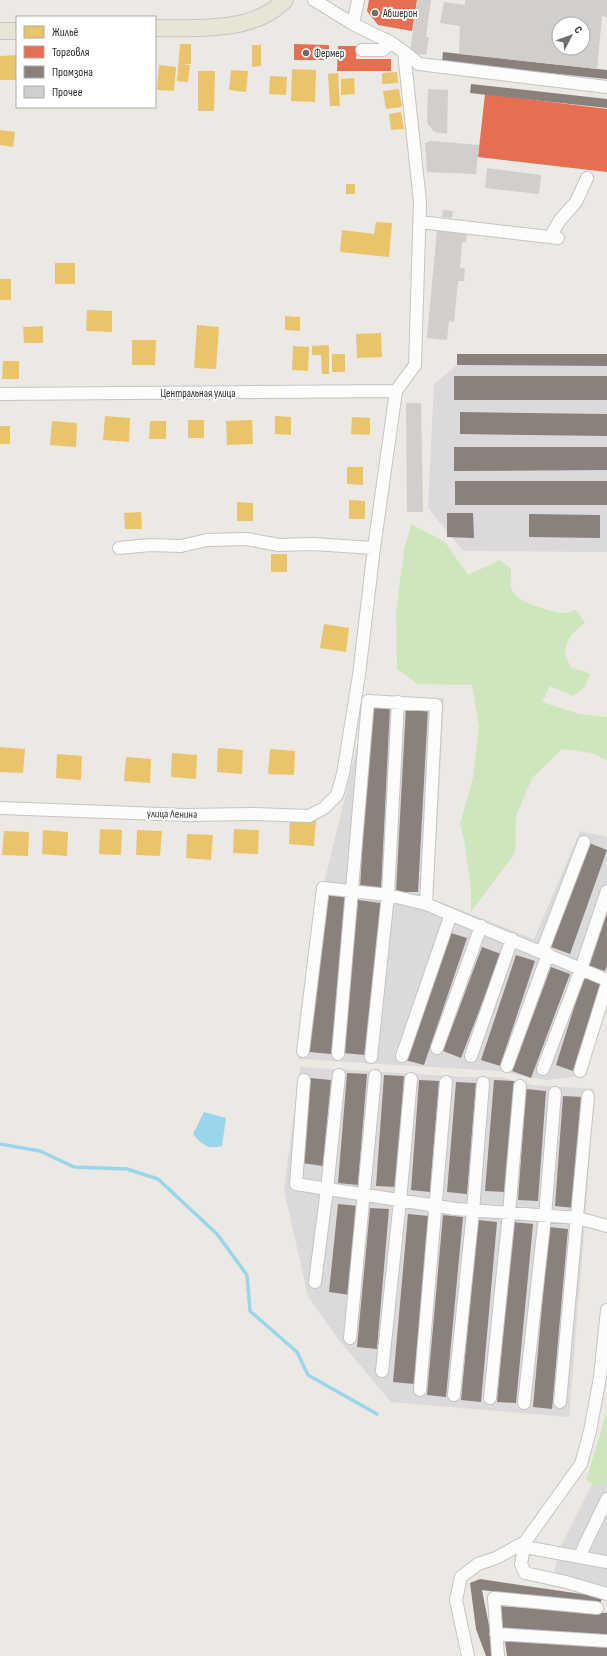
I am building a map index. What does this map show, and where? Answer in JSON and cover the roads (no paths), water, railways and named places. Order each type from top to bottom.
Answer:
[{"type":"main road","points":[[156,28],[227,27],[266,15],[285,0]]},
{"type":"main road","points":[[0,31],[16,31]]},
{"type":"street","points":[[314,0],[353,24],[390,42],[419,64],[607,88]]},
{"type":"street","points":[[353,24],[358,0]]},
{"type":"street","points":[[362,50],[383,50],[390,42]]},
{"type":"street","points":[[119,548],[150,545],[181,546],[207,540],[247,539],[279,545],[313,544],[374,548],[396,391],[414,365],[420,202],[404,52]]},
{"type":"street","points":[[420,222],[554,238],[560,220],[576,202],[587,178]]},
{"type":"street","name":"Центральная улица","points":[[0,394],[396,391]]},
{"type":"street","name":"улица Ленина","points":[[0,808],[186,815],[254,814],[309,816],[324,808],[337,795],[343,774],[359,675],[374,548]]},
{"type":"street","points":[[338,1054],[368,701],[436,705],[426,904]]},
{"type":"street","points":[[371,1057],[388,895],[398,702]]},
{"type":"street","points":[[507,1066],[584,842]]},
{"type":"street","points":[[303,1051],[323,888],[388,895],[426,904],[607,980]]},
{"type":"street","points":[[543,1069],[581,969],[607,891]]},
{"type":"street","points":[[402,1056],[451,914]]},
{"type":"street","points":[[437,1048],[481,926]]},
{"type":"street","points":[[471,1056],[512,939]]},
{"type":"street","points":[[580,1071],[607,984]]},
{"type":"street","points":[[315,1282],[327,1189],[339,1075]]},
{"type":"street","points":[[350,1338],[365,1195],[375,1076]]},
{"type":"street","points":[[382,1370],[411,1079]]},
{"type":"street","points":[[304,1080],[296,1184],[474,1211],[578,1218],[607,1226]]},
{"type":"street","points":[[420,1390],[446,1082]]},
{"type":"street","points":[[454,1395],[474,1211],[483,1083]]},
{"type":"street","points":[[490,1398],[509,1213],[520,1086]]},
{"type":"street","points":[[524,1403],[545,1216],[555,1093]]},
{"type":"street","points":[[560,1402],[588,1096]]},
{"type":"street","points":[[607,1310],[600,1377],[590,1431],[581,1464],[525,1545],[521,1564],[525,1573],[566,1582],[607,1594]]},
{"type":"street","points":[[579,1557],[607,1499]]},
{"type":"street","points":[[468,1656],[456,1600],[461,1577],[478,1564],[525,1545],[607,1562]]},
{"type":"street","points":[[498,1656],[494,1598],[597,1608]]},
{"type":"street","points":[[496,1634],[607,1641]]},
{"type":"water","points":[[204,1112],[226,1118],[222,1146],[206,1146],[202,1144],[193,1134]]},
{"type":"waterway","points":[[0,1144],[40,1151],[74,1167],[127,1169],[158,1179],[217,1234],[247,1275],[250,1311],[297,1352],[308,1375],[377,1414]]},
{"type":"place","name":"Абшерон","points":[[375,13]]},
{"type":"place","name":"Фермер","points":[[306,53]]}]
